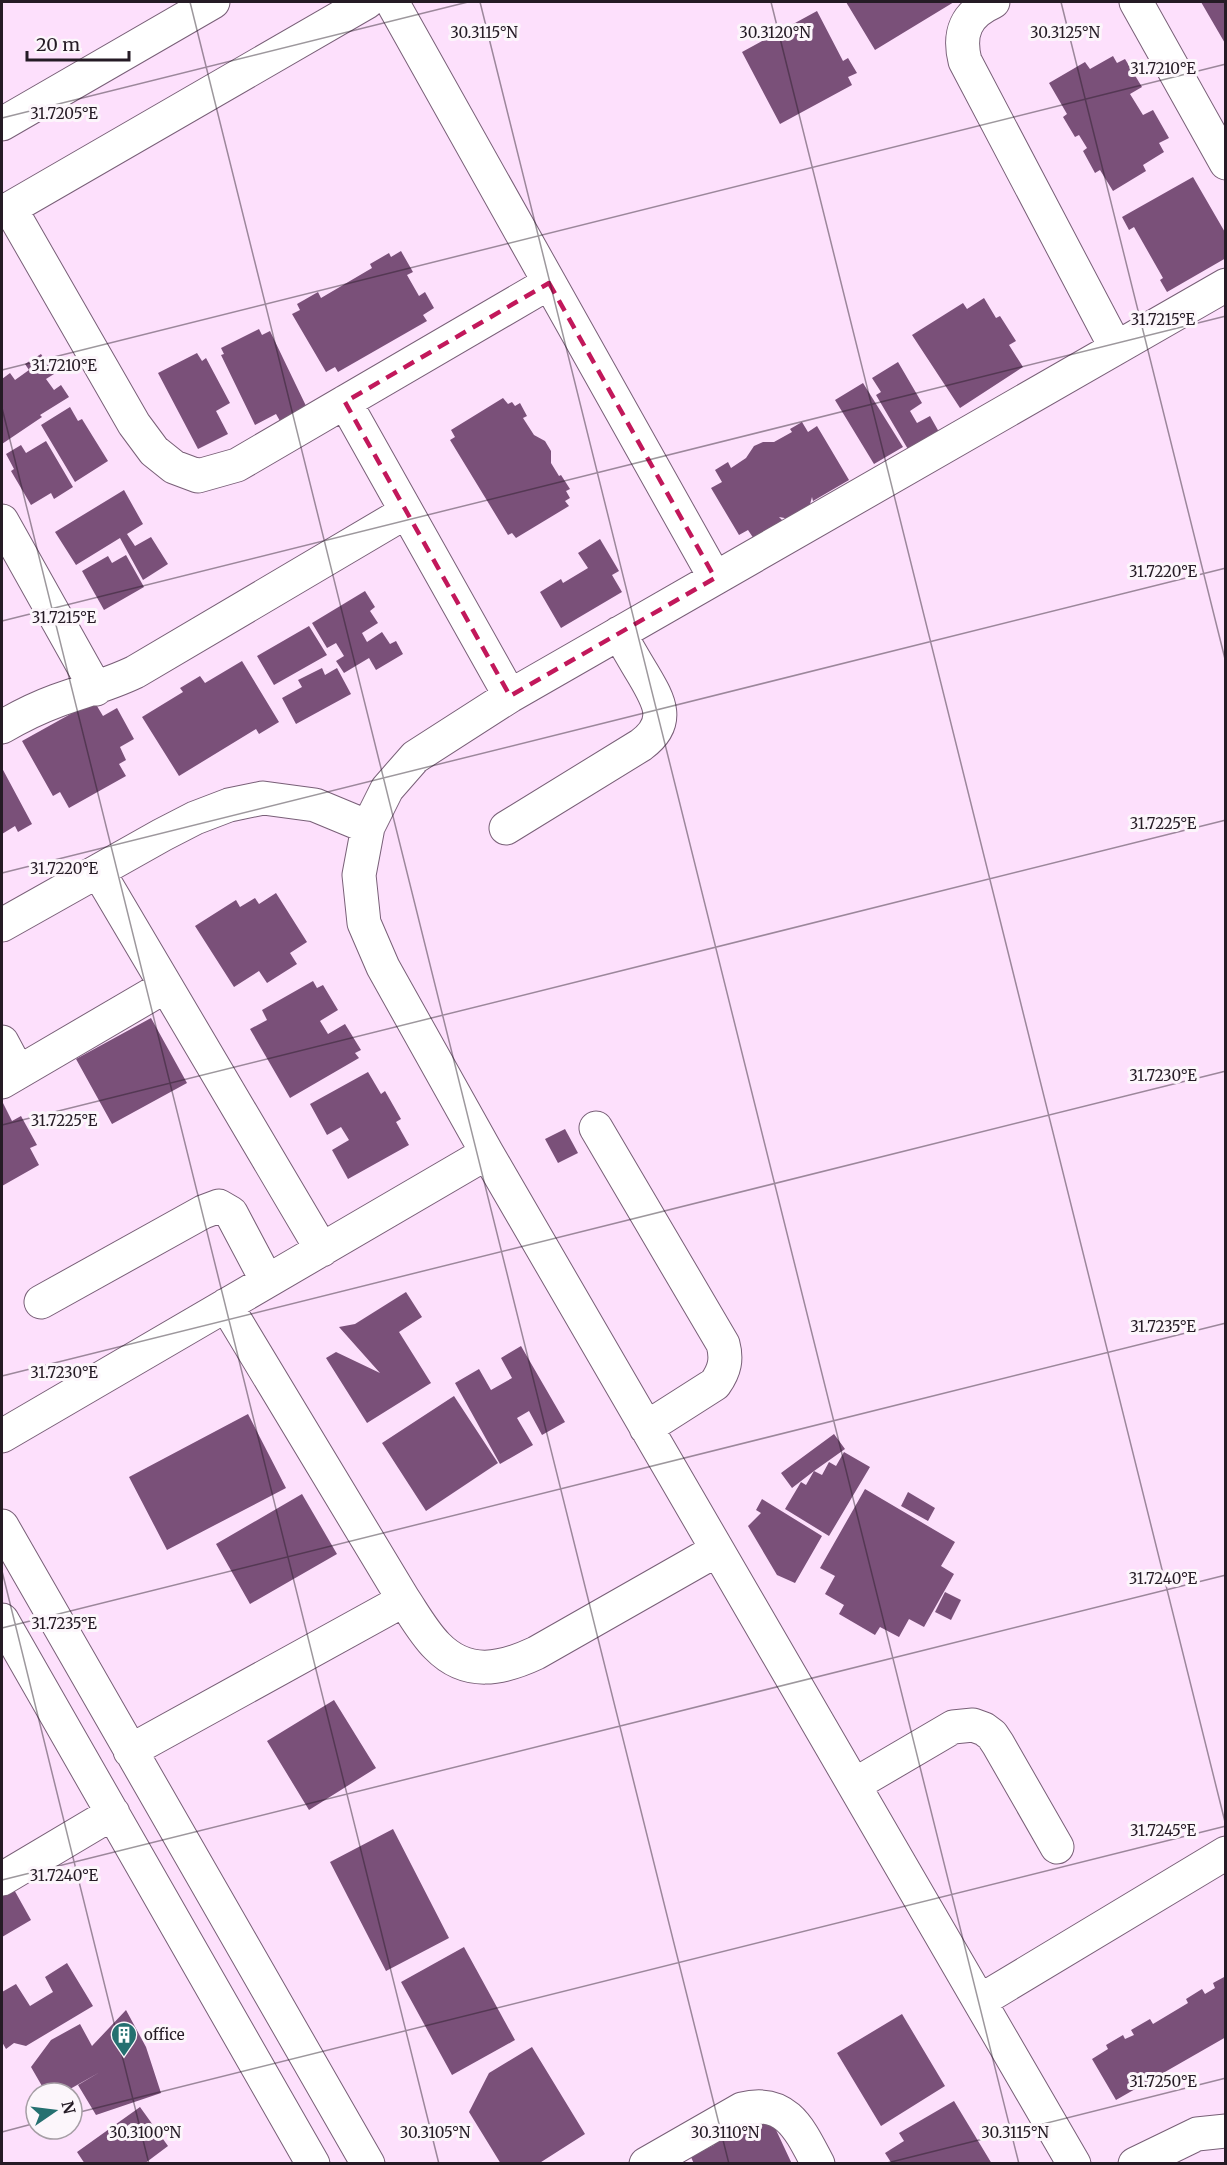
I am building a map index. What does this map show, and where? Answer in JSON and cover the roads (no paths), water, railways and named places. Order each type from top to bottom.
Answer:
[{"type":"street","points":[[2,124],[213,2]]},
{"type":"street","points":[[367,2],[6,210],[134,424],[154,451],[174,467],[198,476],[237,465],[549,284]]},
{"type":"street","points":[[392,2],[715,578]]},
{"type":"street","points":[[993,2],[980,7],[970,18],[964,32],[962,47],[965,61],[1116,348]]},
{"type":"street","points":[[1136,2],[1226,163]]},
{"type":"street","points":[[1074,2163],[487,1153],[383,967],[364,922],[359,875],[368,827],[387,789],[415,757],[510,696],[1226,285]]},
{"type":"street","points":[[345,402],[510,696]]},
{"type":"street","points":[[2,727],[26,713],[55,701],[96,689],[135,672],[406,512]]},
{"type":"street","points":[[2,521],[96,689]]},
{"type":"street","points":[[506,828],[641,745],[656,729],[660,719],[658,698],[619,633]]},
{"type":"street","points":[[2,925],[195,818],[229,805],[264,798],[315,805],[368,827]]},
{"type":"street","points":[[98,871],[322,1250]]},
{"type":"street","points":[[2,1042],[10,1077],[166,986]]},
{"type":"street","points":[[596,1128],[723,1344],[726,1354],[722,1375],[715,1384],[646,1428]]},
{"type":"street","points":[[2,1436],[487,1153]]},
{"type":"street","points":[[41,1302],[203,1212],[219,1206],[224,1207],[231,1214],[267,1281]]},
{"type":"street","points":[[226,1305],[404,1600],[437,1646],[459,1663],[485,1668],[512,1664],[537,1653],[717,1550]]},
{"type":"street","points":[[2,1526],[368,2163]]},
{"type":"street","points":[[130,1751],[404,1600]]},
{"type":"street","points":[[2,1620],[11,1660],[113,1813],[313,2163]]},
{"type":"street","points":[[854,1785],[952,1727],[974,1725],[992,1735],[999,1744],[1057,1847]]},
{"type":"street","points":[[2,1879],[113,1813]]},
{"type":"street","points":[[980,2001],[1224,1856]]},
{"type":"street","points":[[646,2163],[742,2109],[755,2106],[768,2106],[780,2110],[790,2118],[818,2163]]},
{"type":"street","points":[[1135,2163],[1197,2134],[1226,2131]]},
{"type":"place","name":"office","points":[[124,2058]]}]
